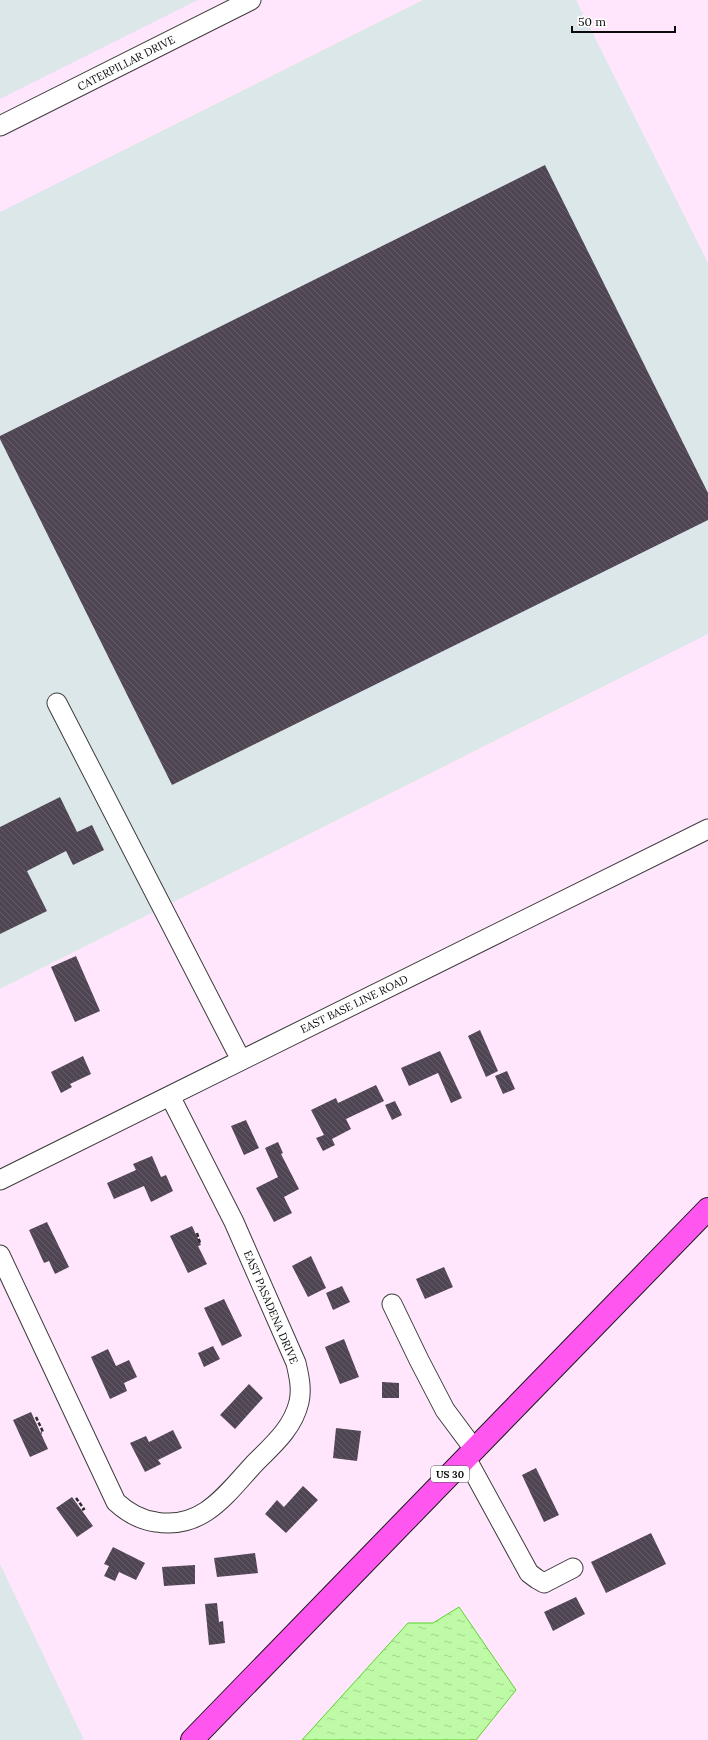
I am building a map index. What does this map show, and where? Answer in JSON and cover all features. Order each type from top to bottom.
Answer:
[{"type":"main road","name":"US 30","points":[[192,1740],[708,1209]]},
{"type":"street","name":"CATERPILLAR DRIVE","points":[[0,126],[251,0]]},
{"type":"street","points":[[57,703],[241,1060]]},
{"type":"street","name":"EAST BASE LINE ROAD","points":[[0,1180],[708,829]]},
{"type":"street","name":"EAST PASADENA DRIVE","points":[[0,1255],[116,1502],[127,1512],[145,1520],[168,1524],[195,1518],[217,1504],[290,1426],[299,1402],[300,1382],[296,1363],[234,1222],[170,1096]]},
{"type":"street","points":[[392,1304],[419,1360],[470,1454],[529,1573],[544,1583],[573,1568]]},
{"type":"path","points":[[197,1233],[201,1242],[200,1243]]},
{"type":"path","points":[[36,1416],[43,1432],[41,1433]]},
{"type":"path","points":[[76,1498],[84,1509],[82,1510]]},
{"type":"shaded area","points":[[0,0],[198,0],[0,99]]},
{"type":"shaded area","points":[[423,0],[576,0],[708,263],[708,634],[0,989],[0,212]]},
{"type":"shaded area","points":[[0,1564],[84,1740],[0,1740]]},
{"type":"water","points":[[459,1607],[516,1690],[476,1740],[302,1740],[408,1623],[433,1623]]},
{"type":"building","points":[[545,165],[708,493],[708,520],[172,785],[0,439],[0,436]]},
{"type":"building","points":[[60,797],[77,832],[92,825],[104,850],[73,865],[66,851],[27,871],[47,911],[0,934],[0,827]]},
{"type":"building","points":[[76,956],[100,1011],[75,1022],[51,967]]},
{"type":"building","points":[[480,1030],[498,1071],[486,1077],[468,1036]]},
{"type":"building","points":[[440,1051],[462,1098],[451,1103],[438,1073],[409,1086],[401,1068]]},
{"type":"building","points":[[83,1056],[91,1074],[70,1084],[72,1087],[61,1093],[51,1072]]},
{"type":"building","points":[[507,1071],[515,1089],[503,1094],[495,1076]]},
{"type":"building","points":[[376,1085],[384,1101],[346,1119],[351,1129],[332,1139],[335,1145],[323,1151],[316,1138],[324,1135],[311,1110],[336,1098],[338,1103]]},
{"type":"building","points":[[395,1101],[402,1115],[392,1120],[385,1105]]},
{"type":"building","points":[[246,1120],[259,1148],[244,1155],[231,1126]]},
{"type":"building","points":[[278,1142],[283,1153],[281,1154],[299,1189],[284,1197],[292,1213],[274,1222],[256,1188],[278,1177],[265,1148]]},
{"type":"building","points":[[152,1156],[161,1177],[166,1175],[173,1191],[151,1202],[144,1186],[114,1199],[107,1183],[136,1170],[133,1164]]},
{"type":"building","points":[[47,1222],[69,1267],[55,1274],[49,1261],[44,1263],[29,1230]]},
{"type":"building","points":[[192,1226],[201,1245],[198,1246],[207,1264],[188,1273],[170,1236]]},
{"type":"building","points":[[311,1256],[326,1288],[308,1297],[292,1266]]},
{"type":"building","points":[[444,1267],[453,1287],[425,1299],[416,1279]]},
{"type":"building","points":[[342,1286],[350,1302],[333,1310],[326,1293]]},
{"type":"building","points":[[224,1299],[242,1336],[222,1346],[204,1308]]},
{"type":"building","points":[[344,1339],[359,1377],[340,1384],[325,1347]]},
{"type":"building","points":[[213,1346],[220,1359],[204,1367],[198,1353]]},
{"type":"building","points":[[108,1349],[116,1366],[129,1360],[137,1377],[124,1383],[127,1391],[110,1399],[91,1357]]},
{"type":"building","points":[[382,1382],[399,1383],[399,1398],[382,1398]]},
{"type":"building","points":[[249,1384],[263,1398],[235,1429],[220,1415]]},
{"type":"building","points":[[31,1412],[48,1449],[30,1457],[13,1420]]},
{"type":"building","points":[[336,1428],[361,1431],[357,1461],[333,1458]]},
{"type":"building","points":[[173,1430],[182,1448],[158,1460],[161,1464],[145,1472],[130,1443],[146,1436],[149,1442]]},
{"type":"building","points":[[536,1468],[559,1515],[544,1522],[522,1475]]},
{"type":"building","points":[[303,1486],[318,1500],[286,1533],[265,1514],[277,1500],[284,1507]]},
{"type":"building","points":[[72,1497],[93,1526],[77,1537],[56,1508]]},
{"type":"building","points":[[651,1533],[666,1564],[606,1593],[591,1562]]},
{"type":"building","points":[[113,1547],[145,1563],[136,1580],[119,1572],[115,1581],[104,1576],[109,1566],[104,1564]]},
{"type":"building","points":[[255,1553],[258,1573],[217,1577],[214,1558]]},
{"type":"building","points":[[195,1565],[195,1584],[164,1586],[162,1567]]},
{"type":"building","points":[[576,1597],[585,1614],[553,1631],[544,1612]]},
{"type":"building","points":[[217,1603],[219,1622],[223,1621],[225,1643],[209,1645],[205,1604]]}]
